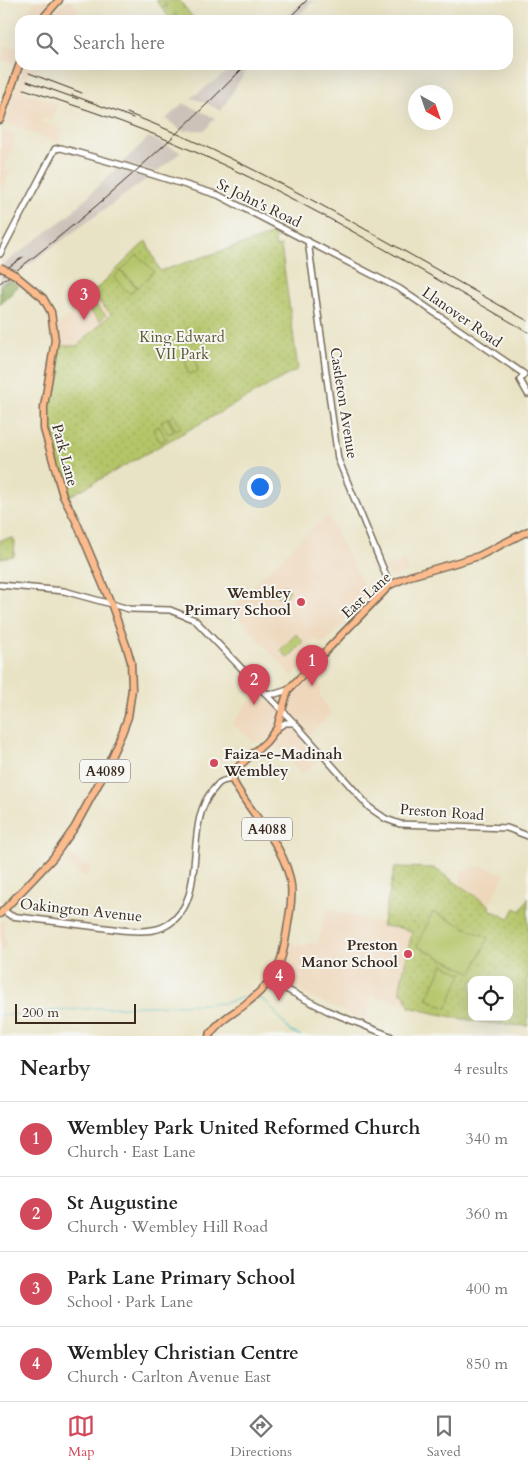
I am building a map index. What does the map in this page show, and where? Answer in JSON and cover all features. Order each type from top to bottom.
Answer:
[{"type":"main road","points":[[46,15],[59,0]]},
{"type":"main road","points":[[0,120],[18,70]]},
{"type":"main road","name":"Park Lane","points":[[0,267],[15,275],[43,298],[51,312],[55,340],[44,407],[44,429],[63,496],[76,521],[112,606]]},
{"type":"main road","name":"East Lane","points":[[277,728],[288,690],[390,585],[410,576],[479,556],[528,531]]},
{"type":"main road","name":"A4089","points":[[2,912],[62,848],[88,804],[122,734],[131,700],[132,676],[127,648],[112,606]]},
{"type":"main road","points":[[232,779],[239,766],[266,742],[277,728]]},
{"type":"main road","name":"A4088","points":[[209,1036],[221,1022],[253,998],[276,973],[281,961],[290,908],[289,876],[283,858],[269,832],[241,796],[232,779]]},
{"type":"street","name":"St John's Road","points":[[0,254],[53,153],[58,148],[125,166],[218,195],[385,281]]},
{"type":"street","name":"Castleton Avenue","points":[[308,242],[338,459],[390,585]]},
{"type":"street","name":"Llanover Road","points":[[385,281],[400,289],[524,374],[520,380],[528,394]]},
{"type":"street","name":"Preston Road","points":[[0,585],[64,591],[112,606],[129,609],[170,610],[195,620],[294,723],[370,808],[386,819],[410,824],[507,828],[528,836]]},
{"type":"street","points":[[265,693],[275,694],[288,690]]},
{"type":"street","points":[[277,728],[285,723],[294,723]]},
{"type":"street","name":"Oakington Avenue","points":[[2,912],[11,916],[121,930],[140,931],[166,926],[176,918],[187,901],[192,880],[199,818],[208,796],[221,782],[232,779]]},
{"type":"street","points":[[276,973],[278,985]]},
{"type":"street","points":[[266,985],[278,985],[328,1011],[390,1036]]},
{"type":"shaded area","points":[[35,0],[52,0],[40,15],[24,15]]},
{"type":"shaded area","points":[[304,0],[314,0],[299,15],[289,15]]},
{"type":"shaded area","points":[[66,1],[70,1],[79,10],[74,15],[53,15]]},
{"type":"shaded area","points":[[6,45],[15,47],[15,62],[2,60]]},
{"type":"shaded area","points":[[23,70],[36,70],[34,72],[30,71],[23,92],[58,104],[51,121],[43,118],[42,122],[64,130],[59,143],[4,123]]},
{"type":"shaded area","points":[[230,70],[246,70],[221,111],[191,98]]},
{"type":"shaded area","points":[[183,103],[215,118],[205,130],[182,131],[166,119]]},
{"type":"shaded area","points":[[2,131],[17,136],[4,169],[10,172],[0,196],[0,137]]},
{"type":"shaded area","points":[[149,137],[181,152],[156,172],[122,163]]},
{"type":"shaded area","points":[[116,169],[148,178],[0,285],[0,267],[69,215]]},
{"type":"shaded area","points":[[91,294],[111,314],[77,347],[58,345],[58,326]]},
{"type":"shaded area","name":"Wembley Primary School","points":[[328,516],[365,588],[372,595],[322,645],[316,639],[311,644],[317,651],[292,676],[231,609],[309,531]]},
{"type":"shaded area","points":[[404,560],[408,572],[390,578],[386,567]]},
{"type":"shaded area","points":[[311,675],[322,688],[319,694],[332,714],[301,741],[319,761],[301,774],[272,740],[254,742],[232,724],[257,690],[272,703]]},
{"type":"shaded area","points":[[64,850],[91,869],[85,877],[59,858]]},
{"type":"shaded area","name":"Preston Manor School","points":[[482,866],[505,874],[489,905],[491,910],[509,919],[515,908],[521,911],[528,898],[528,1026],[476,1021],[513,1021],[513,976],[468,976],[468,1019],[435,1013],[372,995],[365,1021],[309,996],[288,984],[284,978],[284,969],[290,943],[307,946],[308,943],[318,944],[327,909],[382,924],[395,867],[434,868],[461,886],[461,869],[465,870]]},
{"type":"shaded area","points":[[3,921],[7,946],[0,953],[0,922]]},
{"type":"green space","points":[[156,0],[179,0],[191,15],[167,15]]},
{"type":"green space","name":"King Edward VII Park","points":[[277,233],[275,239],[276,247],[281,246],[298,369],[68,497],[49,432],[48,405],[54,383],[52,381],[58,345],[77,346],[111,314],[91,294],[146,241],[160,271]]},
{"type":"green space","points":[[137,255],[154,271],[138,287],[121,271]]},
{"type":"green space","points":[[120,271],[136,287],[130,294],[114,278]]},
{"type":"green space","points":[[9,279],[19,286],[0,305],[0,285]]},
{"type":"green space","points":[[95,304],[106,315],[100,321],[89,310]]},
{"type":"green space","points":[[195,355],[198,372],[188,374],[185,358]]},
{"type":"green space","points":[[174,415],[181,427],[176,430],[169,418]]},
{"type":"green space","points":[[167,418],[174,431],[168,434],[161,422]]},
{"type":"green space","points":[[159,426],[166,439],[160,442],[153,429]]},
{"type":"green space","points":[[13,538],[15,542],[14,556],[0,558],[0,540]]},
{"type":"green space","points":[[285,585],[290,591],[282,600],[276,594]]},
{"type":"green space","points":[[296,634],[304,642],[288,658],[280,650]]},
{"type":"green space","name":"Preston Manor School","points":[[395,867],[434,868],[489,905],[491,910],[509,919],[515,908],[521,911],[528,898],[528,1026],[476,1021],[513,1021],[513,976],[468,976],[468,1020],[409,1007],[405,995],[400,992],[400,987],[412,932],[400,928],[382,926]]},
{"type":"green space","points":[[433,912],[488,938],[472,973],[417,946]]},
{"type":"green space","points":[[443,964],[462,974],[446,1008],[427,999]]},
{"type":"waterway","points":[[0,1015],[96,1008],[225,1003],[248,998]]},
{"type":"waterway","points":[[257,998],[266,1001],[290,1031],[301,1036]]},
{"type":"railway","points":[[292,15],[307,0]]},
{"type":"railway","points":[[0,283],[65,232],[127,179],[241,70]]},
{"type":"railway","points":[[29,73],[82,93]]},
{"type":"railway","points":[[27,81],[78,99]]},
{"type":"railway","points":[[24,89],[137,128],[250,177],[344,227],[528,332]]},
{"type":"railway","points":[[72,95],[133,118]]},
{"type":"railway","points":[[127,113],[231,158],[331,210],[528,321]]},
{"type":"railway","points":[[0,273],[23,257]]},
{"type":"place","name":"Park Lane Primary School","points":[[84,320]]},
{"type":"place","name":"Wembley Primary School","points":[[301,602]]},
{"type":"place","name":"Wembley Park United Reformed Church","points":[[312,686]]},
{"type":"place","name":"St Augustine","points":[[254,705]]},
{"type":"place","name":"Faiza-e-Madinah Wembley","points":[[214,763]]},
{"type":"place","name":"Preston Manor School","points":[[408,954]]},
{"type":"place","name":"Wembley Christian Centre","points":[[279,1001]]}]
